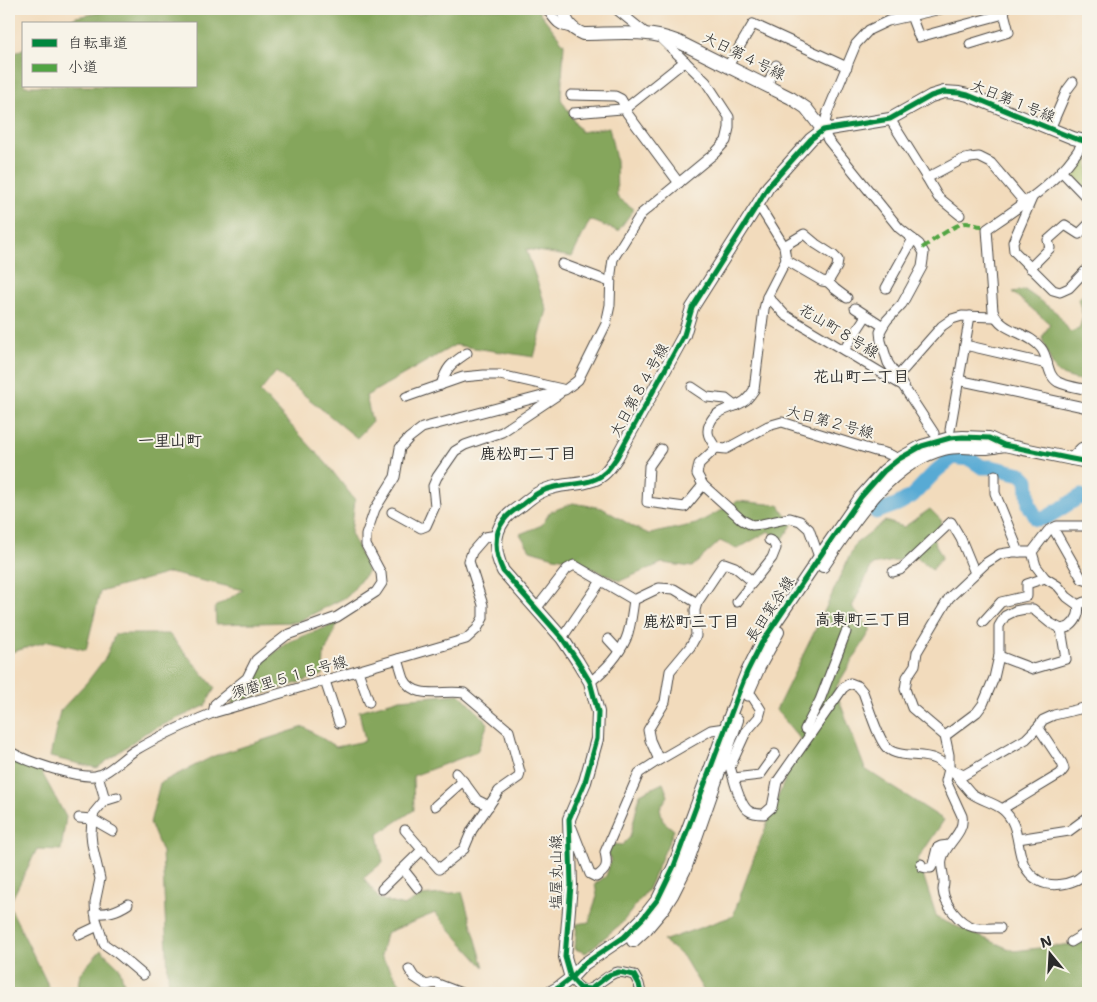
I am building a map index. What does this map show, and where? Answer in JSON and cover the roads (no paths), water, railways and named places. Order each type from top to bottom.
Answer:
[{"type":"street","points":[[548,9],[555,22],[564,27],[572,28]]},
{"type":"street","points":[[562,9],[568,24],[572,28]]},
{"type":"street","points":[[392,512],[421,528],[426,526],[435,506],[433,486],[437,477],[456,451],[465,445],[502,432],[578,380],[606,324],[610,305],[610,282],[614,259],[641,214],[715,153],[726,141],[729,128],[728,117],[706,82],[653,35],[616,9]]},
{"type":"street","points":[[820,557],[809,529],[800,520],[790,518],[752,525],[742,520],[703,485],[697,474],[699,464],[716,448],[709,438],[707,428],[711,419],[718,413],[747,399],[754,390],[764,309],[767,297],[786,260],[784,246],[758,204],[768,187],[811,139],[823,130],[828,111],[856,44],[869,30],[888,21],[941,9]]},
{"type":"street","points":[[910,16],[919,37],[1003,12],[1009,32],[970,44]]},
{"type":"street","points":[[728,66],[754,24],[846,67]]},
{"type":"street","name":"大日第４号線","points":[[572,28],[583,34],[653,35],[674,40],[791,98],[806,108],[823,130]]},
{"type":"street","points":[[572,113],[626,108],[685,62]]},
{"type":"street","points":[[767,86],[776,65]]},
{"type":"street","points":[[1050,129],[1067,90],[1073,82]]},
{"type":"street","name":"大日第１号線","points":[[823,130],[890,119],[932,96],[944,92],[952,92],[968,95],[1086,142]]},
{"type":"street","points":[[571,95],[615,96],[621,99],[627,113],[678,183]]},
{"type":"street","points":[[890,119],[938,197],[960,215]]},
{"type":"street","points":[[823,130],[828,140],[893,221],[919,244],[924,253],[922,267],[902,304],[883,326],[880,332],[880,341],[888,363],[934,433]]},
{"type":"street","points":[[1086,142],[1061,171],[1028,201],[987,229],[995,317],[1000,323],[1034,341],[1042,348],[1052,376],[1058,382],[1088,390]]},
{"type":"street","points":[[928,178],[961,160],[979,157],[991,163],[1028,201]]},
{"type":"street","points":[[1061,171],[1088,199]]},
{"type":"street","points":[[1028,201],[1013,242],[1014,251],[1053,290],[1060,292],[1069,288],[1088,268]]},
{"type":"street","name":"大日第８４号線","points":[[497,534],[504,519],[538,492],[557,486],[573,485],[593,480],[607,472],[684,335],[692,308],[758,204]]},
{"type":"street","points":[[1030,268],[1050,248],[1048,240],[1065,224],[1079,234],[1088,225]]},
{"type":"street","points":[[784,246],[804,234],[838,260],[837,267],[828,282]]},
{"type":"street","points":[[886,288],[913,239]]},
{"type":"street","points":[[786,260],[822,281],[828,282],[847,298]]},
{"type":"street","points":[[562,264],[610,282]]},
{"type":"street","name":"花山町８号線","points":[[767,297],[785,315],[899,381]]},
{"type":"street","points":[[855,308],[883,326]]},
{"type":"street","points":[[844,350],[866,316]]},
{"type":"street","points":[[899,381],[942,326],[952,319],[962,316],[995,317]]},
{"type":"street","points":[[950,430],[970,316]]},
{"type":"street","points":[[965,345],[1047,364]]},
{"type":"street","points":[[441,385],[446,371],[453,363],[467,353]]},
{"type":"street","points":[[406,398],[463,377],[484,375],[500,375],[565,390]]},
{"type":"street","points":[[958,380],[1088,408]]},
{"type":"street","points":[[692,387],[707,397],[726,399],[735,406]]},
{"type":"street","points":[[213,713],[216,704],[247,678],[256,660],[287,635],[338,616],[376,592],[382,583],[381,573],[366,546],[366,535],[375,509],[395,477],[400,448],[409,438],[422,428],[565,390]]},
{"type":"street","name":"大日第２号線","points":[[716,448],[726,449],[768,426],[782,422],[889,454],[902,464]]},
{"type":"street","points":[[902,464],[906,448],[934,433],[962,429],[989,438]]},
{"type":"street","name":"長田箕谷線","points":[[571,978],[588,971],[632,941],[647,928],[663,909],[685,869],[734,728],[758,668],[779,630],[861,511],[902,464],[922,446],[950,438],[968,437],[989,438],[1004,445],[1088,462]]},
{"type":"street","name":"長田箕谷線","points":[[549,993],[571,978],[584,964],[618,942],[634,928],[658,899],[674,866],[747,672],[761,644],[860,497],[880,475],[926,455],[962,446],[987,448],[1004,445]]},
{"type":"street","points":[[1072,459],[1088,446]]},
{"type":"street","points":[[660,449],[649,466],[647,502],[685,507],[703,485]]},
{"type":"street","points":[[995,475],[995,493],[1019,552]]},
{"type":"street","points":[[893,572],[900,570],[951,522],[961,539],[975,573]]},
{"type":"street","points":[[1032,552],[1048,531],[1056,527],[1088,526]]},
{"type":"street","points":[[1056,527],[1082,579],[1088,581]]},
{"type":"street","name":"塩屋丸山線","points":[[497,534],[497,559],[503,571],[562,638],[590,682],[598,712],[597,739],[585,782],[569,819],[571,885],[565,957],[571,978]]},
{"type":"street","name":"須磨里５１５号線","points":[[98,775],[134,751],[188,723],[213,713],[466,639],[477,629],[483,618],[483,606],[469,561],[472,552],[485,537],[497,534]]},
{"type":"street","points":[[738,602],[772,558],[776,548],[773,542],[769,540]]},
{"type":"street","points":[[1000,928],[973,927],[962,922],[945,899],[941,863],[945,852],[961,829],[962,816],[946,781],[949,769],[949,755],[945,736],[912,708],[904,689],[907,677],[915,665],[917,652],[949,598],[986,563],[1000,554],[1032,552]]},
{"type":"street","points":[[945,736],[977,712],[983,704],[994,678],[998,656],[999,626],[1006,616],[1025,608],[1033,609],[1050,623],[1062,629],[1071,626],[1077,617],[1078,605],[1058,586],[1045,578],[1036,566],[1032,552]]},
{"type":"street","points":[[659,760],[650,740],[648,730],[665,702],[670,671],[690,647],[696,636],[695,610],[697,604],[724,563],[735,567],[753,582]]},
{"type":"street","points":[[536,609],[567,569],[574,565],[634,600]]},
{"type":"street","points":[[983,622],[1001,602],[1027,596],[1027,584],[1045,578]]},
{"type":"street","points":[[562,638],[602,581]]},
{"type":"street","points":[[634,600],[659,588],[674,589],[697,604]]},
{"type":"street","points":[[590,682],[601,673],[626,640],[631,624],[634,600]]},
{"type":"street","points":[[1078,605],[1084,602],[1088,603]]},
{"type":"street","points":[[998,656],[1033,669],[1066,659],[1062,629]]},
{"type":"street","points":[[811,733],[805,729],[820,700],[846,632]]},
{"type":"street","points":[[608,639],[619,651]]},
{"type":"street","points":[[398,659],[405,680],[411,688],[420,692],[464,693],[509,731],[520,772],[519,777],[499,791],[472,830],[464,849],[439,869],[405,830]]},
{"type":"street","points":[[358,671],[369,702]]},
{"type":"street","points":[[325,681],[338,723]]},
{"type":"street","points":[[747,696],[752,696],[761,710],[759,717],[746,732],[730,767],[742,803],[748,811],[764,814],[772,807],[777,782],[843,688],[850,683],[858,686],[863,692],[881,740],[888,748],[896,752],[934,759],[961,780],[972,794],[1002,809],[1014,823],[1022,860],[1028,872],[1040,882],[1056,885],[1076,880],[1088,871]]},
{"type":"street","points":[[949,769],[964,775],[1026,739],[1043,720],[1054,715],[1088,707]]},
{"type":"street","points":[[1002,809],[1060,774],[1064,769],[1038,726]]},
{"type":"street","points":[[569,819],[590,874],[596,877],[603,872],[607,861],[605,852],[639,773],[712,730],[725,728]]},
{"type":"street","points":[[9,751],[39,764],[78,775],[98,775],[104,801]]},
{"type":"street","points":[[734,778],[760,776],[775,754]]},
{"type":"street","points":[[456,773],[477,800],[489,806]]},
{"type":"street","points":[[435,806],[463,781]]},
{"type":"street","points":[[117,797],[104,801],[98,807],[92,819],[92,844],[100,879],[95,913],[101,945],[117,953],[143,975]]},
{"type":"street","points":[[1018,839],[1069,831],[1088,817]]},
{"type":"street","points":[[79,818],[92,819],[113,831]]},
{"type":"street","points":[[921,864],[922,867],[931,868],[937,848],[950,845]]},
{"type":"street","points":[[382,889],[423,849]]},
{"type":"street","points":[[403,869],[418,888]]},
{"type":"street","points":[[95,913],[107,914],[128,904]]},
{"type":"street","points":[[79,935],[98,926]]},
{"type":"street","points":[[1071,942],[1088,932]]},
{"type":"street","points":[[408,969],[414,977],[426,985],[436,983],[461,993]]},
{"type":"street","points":[[571,978],[580,988],[585,990],[591,989],[609,976],[619,972],[634,975],[641,993]]},
{"type":"waterway","points":[[876,512],[898,504],[912,496],[936,471],[953,457],[970,459],[982,467],[991,467],[1021,474],[1027,480],[1029,505],[1037,519],[1046,518],[1081,496],[1088,500]]},
{"type":"district","name":"花山町二丁目","points":[[861,376]]},
{"type":"district","name":"一里山町","points":[[170,440]]},
{"type":"district","name":"鹿松町二丁目","points":[[528,453]]},
{"type":"district","name":"高東町三丁目","points":[[863,619]]},
{"type":"district","name":"鹿松町三丁目","points":[[691,621]]}]
